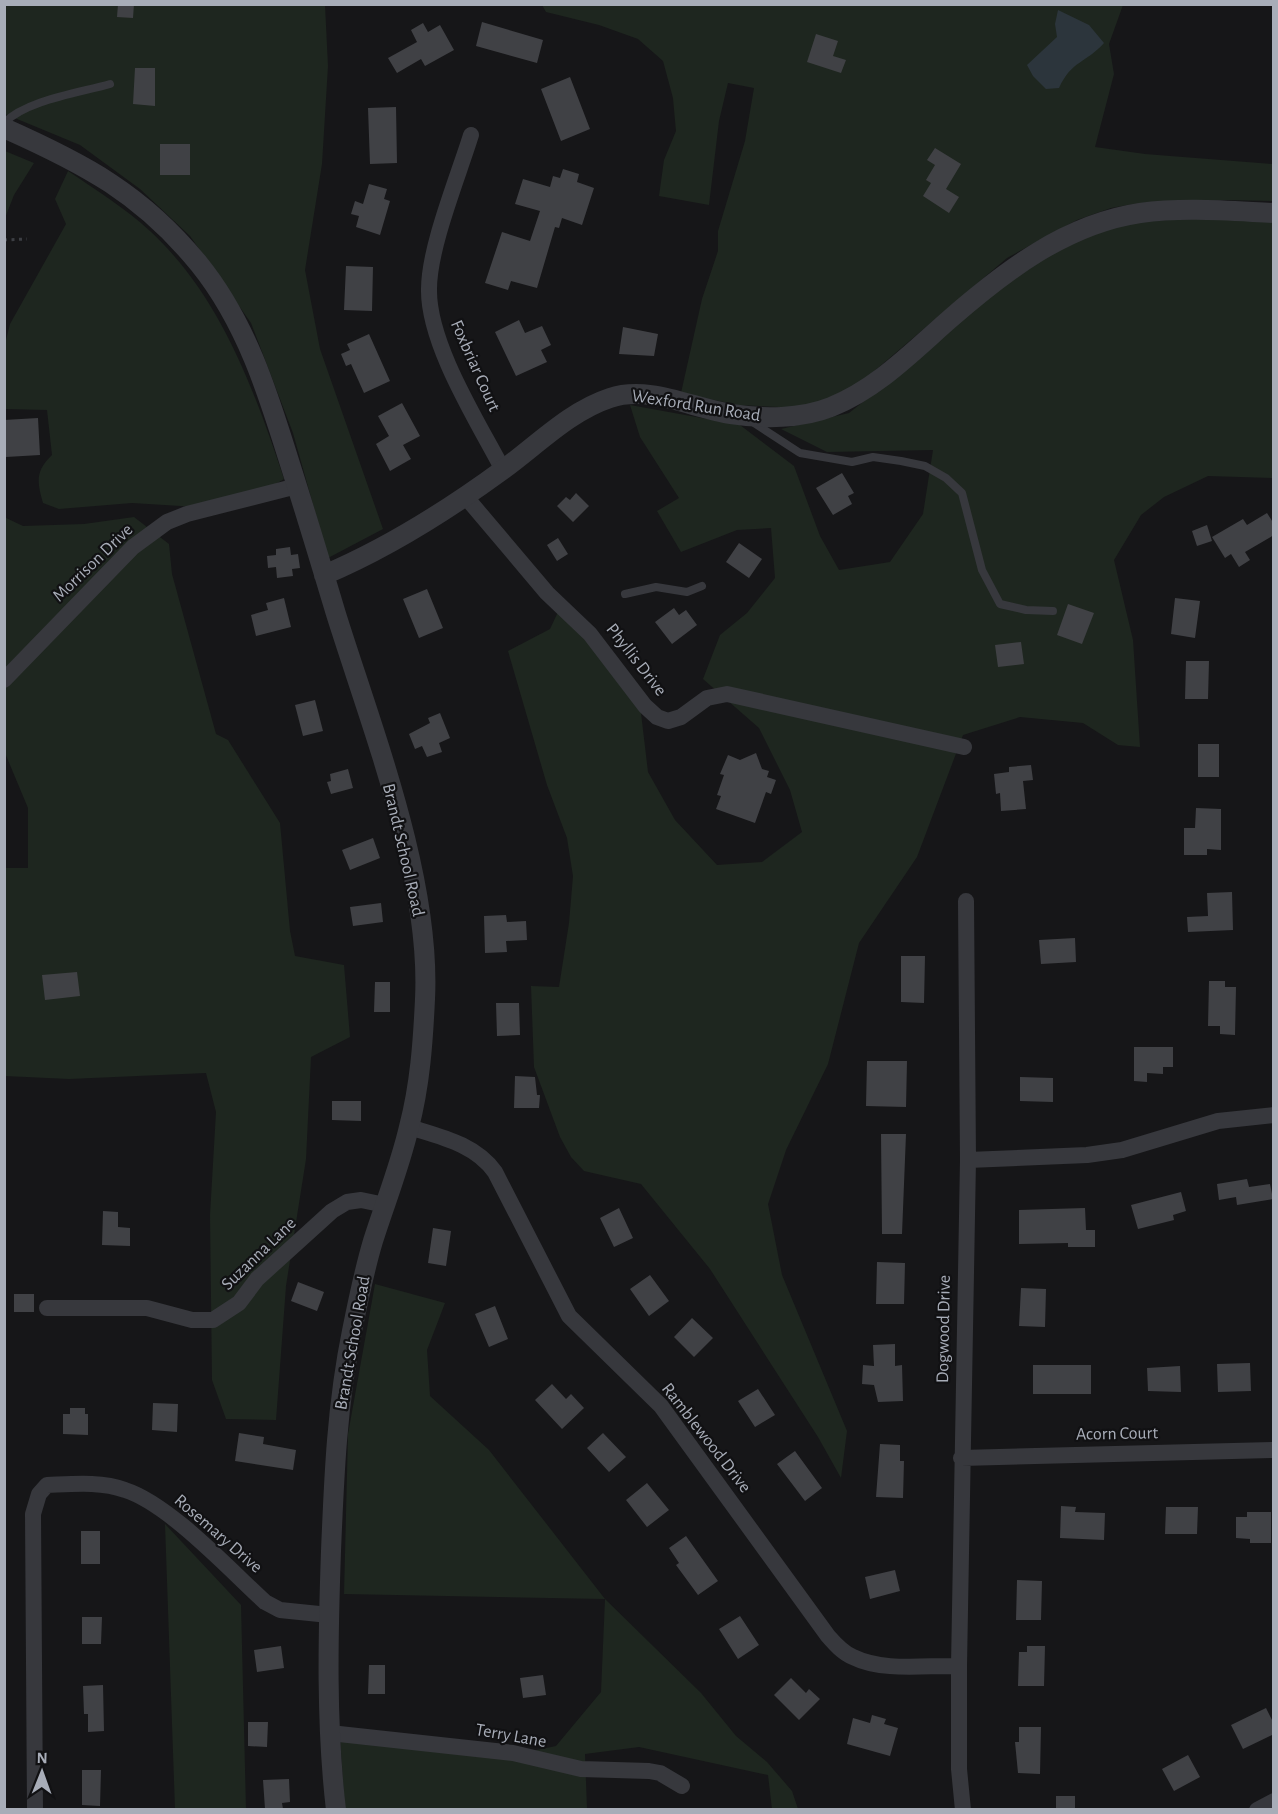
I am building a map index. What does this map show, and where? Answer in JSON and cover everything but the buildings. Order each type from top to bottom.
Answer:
[{"type":"street","name":"Brandt School Road","points":[[4,128],[72,158],[100,175],[170,232],[199,265],[226,302],[251,349],[267,389],[394,804],[420,913],[426,993],[421,1059],[410,1127],[361,1287],[341,1392],[335,1458],[329,1615],[330,1733],[336,1809]]},
{"type":"street","name":"Foxbriar Court","points":[[471,135],[433,258],[429,290],[430,304],[448,359],[503,470]]},
{"type":"street","name":"Wexford Run Road","points":[[324,575],[376,550],[465,496],[575,416],[610,398],[623,395],[664,399],[743,416],[781,417],[829,408],[878,382],[991,284],[1041,249],[1090,226],[1150,212],[1211,210],[1274,213]]},
{"type":"street","name":"Morrison Drive","points":[[4,680],[133,547],[167,522],[187,514],[297,486]]},
{"type":"street","name":"Phyllis Drive","points":[[465,496],[547,593],[590,634],[645,706],[657,717],[668,721],[681,717],[707,698],[727,694],[964,747]]},
{"type":"street","name":"Dogwood Drive","points":[[963,1809],[959,1769],[959,1666],[968,1160],[966,901]]},
{"type":"street","points":[[968,1160],[1088,1155],[1122,1150],[1218,1121],[1274,1115]]},
{"type":"street","name":"Ramblewood Drive","points":[[410,1127],[471,1149],[486,1160],[495,1172],[568,1316],[666,1412],[828,1636],[840,1649],[850,1656],[876,1665],[959,1666]]},
{"type":"street","name":"Suzanna Lane","points":[[47,1308],[147,1308],[192,1320],[213,1320],[239,1303],[257,1279],[332,1211],[347,1202],[361,1200],[385,1205]]},
{"type":"street","name":"Acorn Court","points":[[961,1458],[1274,1450]]},
{"type":"street","name":"Rosemary Drive","points":[[35,1809],[33,1514],[39,1494],[47,1485],[106,1485],[126,1490],[163,1510],[265,1602],[280,1610],[329,1615]]},
{"type":"street","name":"Terry Lane","points":[[330,1733],[513,1753],[581,1769],[649,1770],[660,1773],[682,1786]]},
{"type":"street","points":[[1257,1809],[1274,1801]]},
{"type":"lane","points":[[4,123],[14,114],[28,107],[110,84]]},
{"type":"lane","points":[[743,416],[800,453],[852,462],[873,457],[901,461],[925,466],[946,478],[962,492],[982,570],[1000,604],[1026,610],[1053,611]]},
{"type":"lane","points":[[625,594],[656,587],[687,592],[702,586]]},
{"type":"path","points":[[4,240],[27,239]]},
{"type":"shaded area","points":[[4,5],[325,5],[328,66],[322,164],[305,270],[320,349],[383,529],[328,558],[293,433],[251,323],[190,236],[140,189],[80,145],[5,114]]},
{"type":"shaded area","points":[[542,5],[1123,5],[1109,44],[1114,74],[1095,147],[1145,154],[1273,164],[1273,201],[1225,200],[1133,204],[1111,208],[1077,220],[1007,258],[852,390],[802,408],[738,405],[681,393],[702,299],[718,251],[718,231],[745,141],[754,88],[728,83],[719,121],[709,205],[659,196],[664,160],[676,131],[673,98],[663,61],[638,39],[599,25],[546,12]]},
{"type":"shaded area","points":[[1058,10],[1089,25],[1104,43],[1069,72],[1059,88],[1046,89],[1033,76],[1027,65],[1057,37],[1055,24]]},
{"type":"shaded area","points":[[5,151],[34,163],[14,195],[5,218]]},
{"type":"shaded area","points":[[68,171],[150,231],[197,285],[216,315],[247,378],[284,479],[274,485],[197,507],[132,503],[59,509],[43,503],[39,489],[39,477],[43,466],[52,455],[47,410],[5,409],[5,344],[10,324],[66,224],[55,199]]},
{"type":"shaded area","points":[[1219,218],[1273,220],[1273,478],[1208,476],[1164,497],[1141,515],[1114,560],[1133,640],[1140,747],[1118,745],[1083,723],[1020,717],[963,735],[917,857],[859,943],[828,1064],[786,1150],[768,1204],[782,1275],[847,1431],[841,1478],[818,1437],[710,1269],[641,1184],[584,1171],[571,1157],[560,1137],[534,1067],[531,986],[559,987],[569,923],[573,876],[567,838],[547,785],[508,651],[550,629],[558,612],[601,655],[641,713],[648,772],[675,820],[717,865],[762,862],[802,832],[790,790],[759,728],[703,679],[720,635],[747,613],[775,578],[771,528],[737,530],[681,552],[657,511],[679,498],[640,437],[630,405],[740,425],[794,466],[820,536],[839,570],[890,562],[923,514],[933,450],[827,452],[781,429],[849,413],[916,360],[1007,281],[1072,242],[1120,222]]},
{"type":"shaded area","points":[[4,517],[23,526],[84,524],[134,517],[169,544],[172,574],[216,734],[228,740],[280,823],[290,931],[295,956],[344,965],[350,1037],[311,1057],[306,1159],[286,1286],[276,1420],[226,1419],[212,1380],[210,1215],[216,1112],[206,1073],[69,1079],[5,1076],[5,868],[28,868],[28,808],[5,753]]},
{"type":"shaded area","points":[[375,1284],[445,1303],[427,1350],[430,1396],[489,1450],[605,1599],[344,1594],[348,1434]]},
{"type":"shaded area","points":[[165,1524],[241,1605],[246,1809],[175,1809]]},
{"type":"shaded area","points":[[605,1599],[701,1693],[736,1736],[767,1762],[792,1791],[798,1809],[772,1809],[768,1775],[639,1747],[585,1754],[587,1809],[345,1809],[340,1738],[502,1757],[556,1746],[601,1692]]}]
